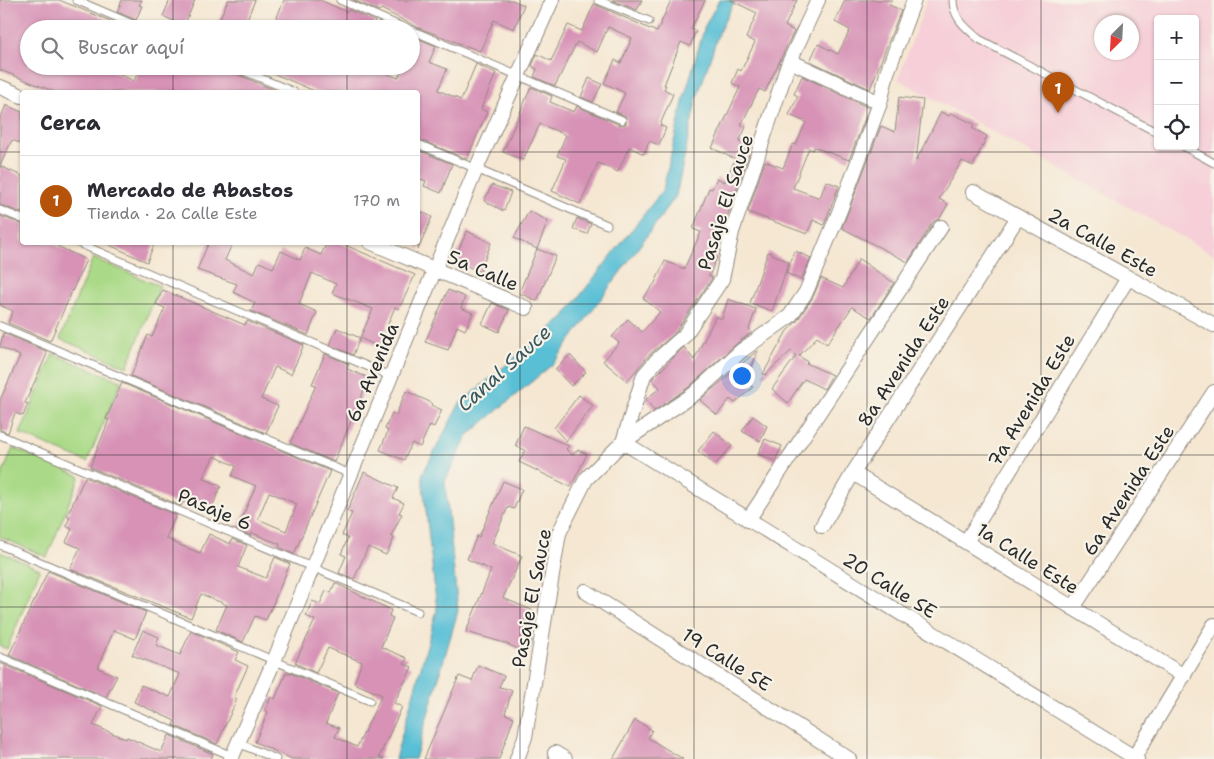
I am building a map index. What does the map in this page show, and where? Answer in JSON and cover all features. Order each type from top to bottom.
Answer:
[{"type":"street","name":"6a Avenida","points":[[232,758],[274,661],[476,169],[552,0]]},
{"type":"street","name":"Pasaje El Sauce","points":[[517,759],[525,736],[559,533],[586,479],[623,442],[644,375],[656,361],[684,336],[722,280],[732,232],[790,61],[818,0]]},
{"type":"street","points":[[623,442],[694,394],[741,351],[790,316],[806,292],[840,210],[880,103],[887,73],[914,0]]},
{"type":"street","points":[[790,61],[880,103]]},
{"type":"street","points":[[0,86],[20,95]]},
{"type":"street","name":"2a Calle Este","points":[[973,192],[1214,325]]},
{"type":"street","name":"8a Avenida Este","points":[[822,526],[853,473],[1018,217]]},
{"type":"street","points":[[748,520],[941,227]]},
{"type":"street","name":"5a Calle","points":[[377,245],[526,308]]},
{"type":"street","name":"7a Avenida Este","points":[[966,542],[1128,278]]},
{"type":"street","name":"6a Avenida Este","points":[[1073,608],[1214,392]]},
{"type":"street","name":"20 Calle SE","points":[[623,442],[1135,758]]},
{"type":"street","name":"1a Calle Este","points":[[853,473],[1184,676]]},
{"type":"street","name":"19 Calle SE","points":[[585,591],[849,759]]},
{"type":"street","points":[[1135,758],[1214,626]]},
{"type":"lane","points":[[76,0],[123,20]]},
{"type":"lane","points":[[340,0],[386,20]]},
{"type":"lane","points":[[598,0],[649,21]]},
{"type":"lane","points":[[954,0],[953,11],[963,25],[979,39],[1154,131]]},
{"type":"lane","points":[[420,34],[622,120]]},
{"type":"lane","points":[[253,75],[289,90]]},
{"type":"lane","points":[[420,145],[607,225]]},
{"type":"lane","points":[[1191,150],[1214,162]]},
{"type":"lane","points":[[0,210],[20,218]]},
{"type":"lane","points":[[83,245],[390,376]]},
{"type":"lane","points":[[0,326],[350,474]]},
{"type":"lane","name":"Pasaje 6","points":[[0,435],[418,612]]},
{"type":"lane","points":[[0,545],[370,701]]},
{"type":"lane","points":[[0,656],[232,758]]},
{"type":"lane","points":[[238,743],[276,759]]},
{"type":"shaded area","points":[[927,0],[1214,0],[1214,255],[898,79]]},
{"type":"green space","points":[[93,258],[160,286],[127,367],[60,339]]},
{"type":"green space","points":[[53,354],[121,381],[87,462],[20,434]]},
{"type":"green space","points":[[13,448],[80,476],[47,557],[0,537],[0,480]]},
{"type":"green space","points":[[0,552],[40,569],[7,649],[0,646]]},
{"type":"water","name":"Canal Sauce","points":[[719,0],[735,0],[719,32],[696,101],[676,196],[554,363],[468,435],[445,481],[458,611],[415,759],[395,759],[437,610],[422,475],[460,403],[561,320],[663,190],[684,98],[705,26]]},
{"type":"building","points":[[0,0],[59,0],[108,20],[20,20],[20,75],[121,75],[134,81],[137,75],[239,75],[274,90],[50,90],[0,70]]},
{"type":"building","points":[[122,0],[142,0],[139,5],[142,6],[136,20],[117,12]]},
{"type":"building","points":[[170,0],[195,0],[187,20],[171,20],[163,16]]},
{"type":"building","points":[[228,0],[255,0],[247,20],[219,20]]},
{"type":"building","points":[[284,0],[320,0],[347,12],[349,10],[373,20],[276,20]]},
{"type":"building","points":[[353,0],[512,0],[524,5],[514,29],[494,20],[480,51],[420,28],[420,20],[403,20],[381,9],[379,11]]},
{"type":"building","points":[[612,0],[642,0],[637,10]]},
{"type":"building","points":[[671,0],[705,0],[691,29],[696,31],[690,46],[681,42],[664,85],[666,85],[664,89],[673,94],[660,125],[666,128],[659,145],[649,141],[644,154],[629,147],[618,172],[598,163],[580,204],[552,191],[566,159],[557,156],[566,135],[540,124],[523,160],[503,152],[531,87],[552,96],[550,102],[574,112],[577,106],[620,125],[626,124],[626,116],[616,112],[625,93],[604,83],[615,60],[621,63],[632,38],[608,27],[597,52],[577,42],[555,86],[534,77],[537,69],[532,66],[537,54],[551,61],[568,25],[582,31],[594,4],[657,32]]},
{"type":"building","points":[[730,0],[797,0],[785,26],[794,31],[765,92],[759,89],[741,125],[746,127],[739,142],[748,146],[745,152],[749,154],[714,255],[717,257],[709,276],[712,277],[711,280],[674,334],[649,355],[627,381],[603,361],[619,343],[612,337],[628,319],[642,332],[660,312],[643,298],[655,283],[665,261],[684,269],[701,232],[693,229],[709,188],[712,189],[717,178],[725,182],[735,159],[712,148],[740,87],[732,83],[738,69],[741,71],[755,42],[746,38],[757,13]]},
{"type":"building","points":[[845,0],[892,0],[889,5],[901,10],[870,89],[810,61],[818,44],[838,54],[850,30],[835,22]]},
{"type":"building","points":[[420,39],[436,46],[429,62],[447,69],[438,90],[461,100],[476,64],[496,73],[481,109],[487,112],[467,159],[420,140],[420,90],[312,90],[277,75],[391,75],[398,78],[400,75],[420,75]]},
{"type":"building","points":[[802,76],[869,108],[849,160],[814,147],[813,150],[809,148],[793,188],[820,198],[826,181],[839,186],[824,225],[813,220],[807,234],[748,212],[765,161],[783,168],[793,144],[796,145],[806,122],[789,115],[798,96],[794,94]]},
{"type":"building","points":[[589,78],[602,84],[593,102],[581,97]]},
{"type":"building","points":[[899,97],[923,100],[916,161],[941,112],[949,116],[951,113],[974,124],[972,128],[987,136],[973,166],[962,161],[939,199],[948,204],[940,218],[933,222],[908,262],[842,228],[881,126],[895,132]]},
{"type":"building","points":[[6,105],[20,111],[20,143],[12,140],[0,166],[0,119]]},
{"type":"building","points":[[420,151],[452,164],[441,193],[424,186],[426,181],[420,179]]},
{"type":"building","points":[[0,166],[20,175],[20,212],[0,205]]},
{"type":"building","points":[[492,185],[511,192],[504,211],[484,201]]},
{"type":"building","points":[[420,211],[432,217],[418,250],[418,245],[420,245]]},
{"type":"building","points":[[529,211],[548,221],[537,249],[514,238]]},
{"type":"building","points":[[0,216],[20,223],[20,245],[55,245],[86,260],[50,341],[8,323],[13,311],[0,305]]},
{"type":"building","points":[[577,218],[591,224],[587,234],[573,229]]},
{"type":"building","points":[[467,231],[491,243],[480,272],[454,260]]},
{"type":"building","points":[[110,245],[154,245],[147,262]]},
{"type":"building","points":[[208,245],[232,245],[225,260],[254,274],[259,262],[273,268],[281,251],[300,260],[305,248],[321,255],[326,245],[345,245],[415,275],[399,309],[395,307],[385,331],[390,333],[383,349],[360,338],[373,309],[332,293],[336,284],[312,273],[299,304],[317,312],[308,335],[251,311],[255,303],[233,292],[237,284],[197,270]]},
{"type":"building","points":[[537,249],[556,256],[537,301],[519,293]]},
{"type":"building","points":[[795,251],[811,258],[801,280],[786,273]]},
{"type":"building","points":[[768,252],[789,262],[772,311],[750,303]]},
{"type":"building","points":[[859,259],[894,283],[871,318],[852,307],[827,344],[817,337],[799,356],[808,362],[806,363],[832,375],[824,389],[804,379],[788,403],[772,389],[796,356],[791,351],[765,375],[763,374],[787,331],[797,321],[813,297],[821,278],[843,288]]},
{"type":"building","points":[[163,290],[245,325],[247,321],[304,345],[291,374],[275,367],[261,399],[278,406],[266,433],[131,376],[148,335],[152,337],[165,308],[156,304]]},
{"type":"building","points":[[448,290],[465,297],[461,308],[473,313],[465,330],[457,326],[448,350],[425,342]]},
{"type":"building","points":[[728,299],[756,309],[749,329],[752,332],[689,387],[654,411],[646,399],[660,388],[652,379],[684,347],[694,360],[716,316],[722,319]]},
{"type":"building","points":[[492,303],[509,310],[499,332],[482,324]]},
{"type":"building","points":[[337,328],[360,338],[353,355],[330,345]]},
{"type":"building","points":[[3,333],[46,351],[47,354],[25,403],[28,404],[23,416],[15,413],[8,433],[0,430],[0,400],[20,356],[0,347]]},
{"type":"building","points":[[758,350],[746,384],[753,387],[735,403],[730,399],[717,415],[700,400]]},
{"type":"building","points":[[325,354],[349,364],[347,369],[369,378],[334,462],[290,443],[316,385],[312,384]]},
{"type":"building","points":[[570,355],[586,372],[571,386],[555,369]]},
{"type":"building","points":[[122,383],[330,471],[294,554],[279,547],[280,544],[252,533],[251,536],[237,529],[256,486],[232,476],[236,466],[214,456],[203,478],[221,486],[210,512],[183,501],[181,506],[90,467],[109,420],[106,419]],"holes":[[[269,492],[297,504],[286,531],[258,519]]]},
{"type":"building","points":[[406,391],[432,403],[431,405],[442,410],[434,427],[430,425],[420,447],[412,443],[404,460],[380,450],[388,431],[385,429],[392,413],[396,415]]},
{"type":"building","points":[[579,395],[593,406],[566,441],[554,428]]},
{"type":"building","points":[[753,416],[767,426],[760,441],[742,431]]},
{"type":"building","points":[[524,426],[569,446],[566,449],[572,455],[578,450],[587,454],[571,487],[519,462],[525,450],[515,446]]},
{"type":"building","points":[[714,431],[732,446],[715,465],[698,451]]},
{"type":"building","points":[[765,439],[782,446],[775,461],[758,454]]},
{"type":"building","points":[[364,472],[398,488],[393,498],[404,503],[399,513],[402,514],[391,536],[394,538],[386,555],[368,547],[354,579],[339,573],[346,556],[341,554],[348,538],[342,535],[352,513],[347,511]]},
{"type":"building","points":[[85,477],[176,515],[166,538],[177,544],[200,553],[209,534],[230,544],[232,539],[247,545],[238,567],[266,578],[275,557],[290,564],[266,620],[255,616],[243,642],[216,630],[227,605],[201,594],[191,618],[70,569],[80,548],[66,542],[72,529],[66,526],[70,517],[67,516]]},
{"type":"building","points":[[503,481],[522,489],[514,509],[508,507],[492,543],[522,556],[503,598],[534,611],[523,637],[532,640],[527,653],[505,643],[466,632],[491,570],[467,559],[477,536],[479,537]]},
{"type":"building","points":[[48,571],[146,612],[135,639],[114,630],[98,668],[117,676],[106,697],[9,655]]},
{"type":"building","points":[[335,583],[391,610],[389,616],[393,618],[381,647],[407,658],[404,664],[412,667],[394,703],[402,707],[379,757],[384,759],[292,759],[255,742],[268,712],[265,711],[271,697],[275,699],[286,673],[290,673],[338,693],[326,723],[339,728],[335,737],[357,747],[382,695],[354,683],[362,662],[328,648],[316,673],[295,663],[315,620],[306,616],[312,601],[320,604],[326,591],[331,593]]},
{"type":"building","points":[[143,630],[159,637],[156,645],[180,655],[191,631],[239,652],[235,660],[248,666],[234,697],[237,699],[217,744],[173,725],[175,721],[134,702],[141,685],[170,697],[180,674],[132,655]]},
{"type":"building","points":[[0,663],[102,706],[93,725],[161,752],[169,735],[213,754],[211,759],[0,759]]},
{"type":"building","points":[[478,665],[504,676],[499,687],[512,690],[505,714],[514,717],[499,759],[424,759],[459,676],[472,681]]},
{"type":"building","points":[[635,720],[652,730],[648,738],[683,759],[613,759]]},
{"type":"place","name":"Mercado de Abastos","points":[[1058,113]]}]
